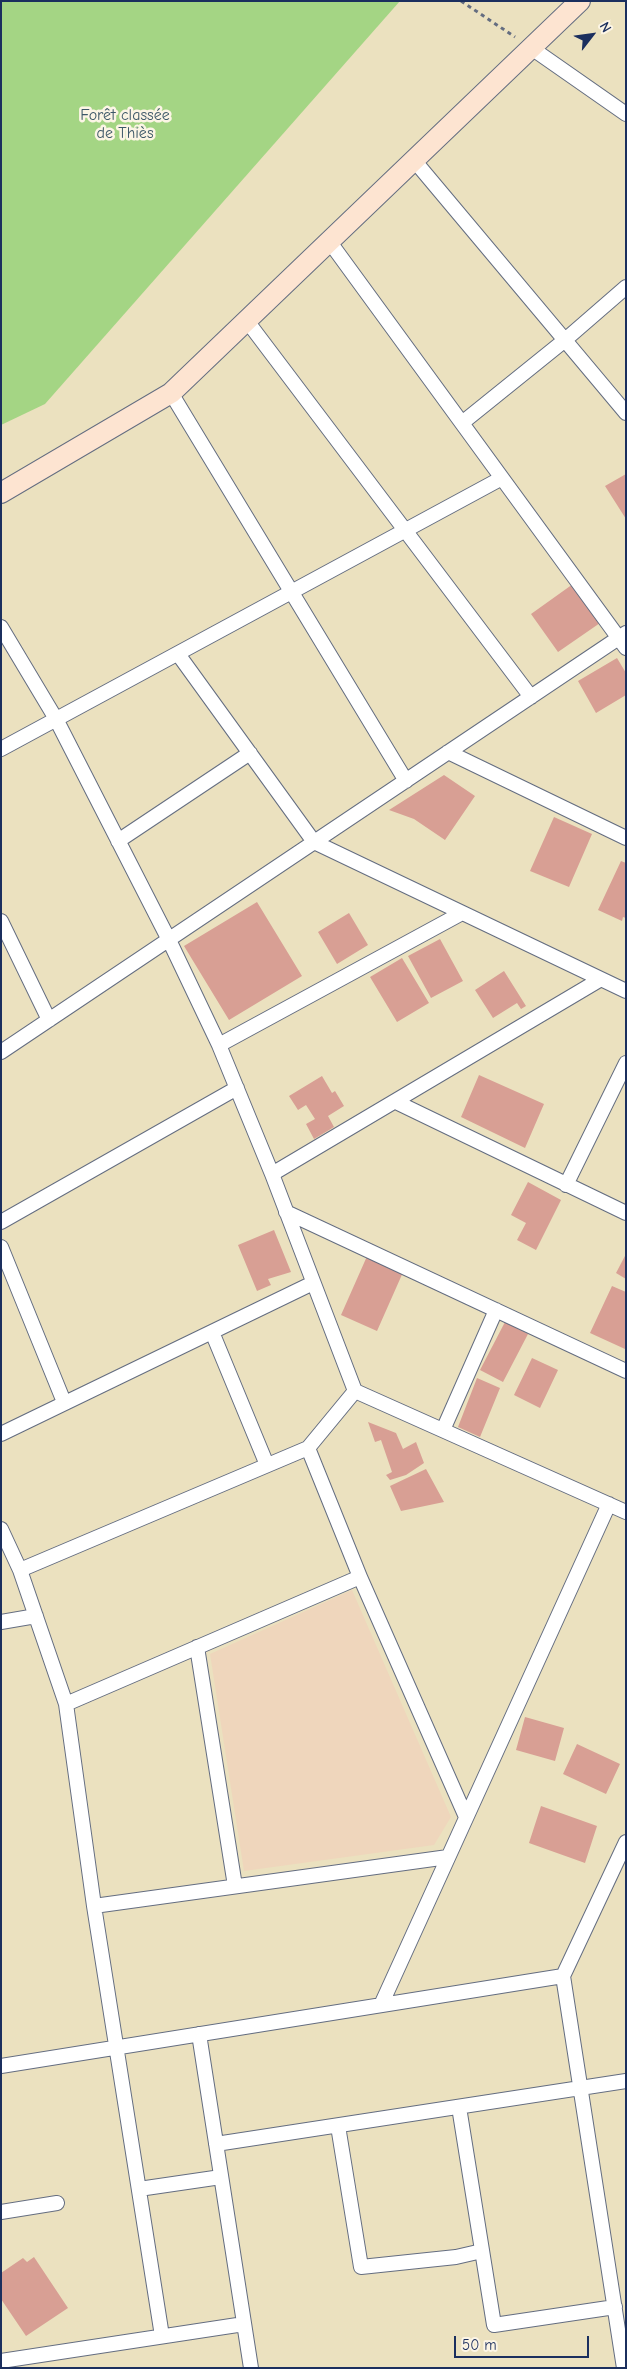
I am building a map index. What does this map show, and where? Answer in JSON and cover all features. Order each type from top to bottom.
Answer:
[{"type":"main road","points":[[1,493],[171,393],[580,1]]},
{"type":"street","points":[[530,47],[626,114]]},
{"type":"street","points":[[414,159],[626,414]]},
{"type":"street","points":[[1,1052],[531,697],[623,640],[502,478],[330,241]]},
{"type":"street","points":[[462,423],[565,340],[626,287]]},
{"type":"street","points":[[246,321],[531,697]]},
{"type":"street","points":[[171,393],[406,781]]},
{"type":"street","points":[[1,749],[502,478]]},
{"type":"street","points":[[1,627],[56,719],[169,940],[219,1045],[272,1174],[355,1391],[626,1512]]},
{"type":"street","points":[[178,654],[314,842],[626,991]]},
{"type":"street","points":[[448,752],[626,838]]},
{"type":"street","points":[[118,841],[250,754]]},
{"type":"street","points":[[219,1045],[462,913]]},
{"type":"street","points":[[1,921],[49,1020]]},
{"type":"street","points":[[272,1174],[601,979]]},
{"type":"street","points":[[566,1185],[626,1063]]},
{"type":"street","points":[[1,1222],[237,1088]]},
{"type":"street","points":[[396,1102],[626,1214]]},
{"type":"street","points":[[286,1212],[626,1370]]},
{"type":"street","points":[[1,1246],[64,1402]]},
{"type":"street","points":[[1,1434],[314,1283]]},
{"type":"street","points":[[443,1430],[496,1310]]},
{"type":"street","points":[[212,1332],[267,1465]]},
{"type":"street","points":[[20,1570],[308,1448],[355,1391]]},
{"type":"street","points":[[308,1448],[360,1578],[466,1817]]},
{"type":"street","points":[[381,2005],[609,1504]]},
{"type":"street","points":[[1,1528],[20,1570],[66,1704],[94,1906],[162,2336]]},
{"type":"street","points":[[66,1704],[360,1578]]},
{"type":"street","points":[[1,1622],[36,1616]]},
{"type":"street","points":[[197,1647],[236,1886]]},
{"type":"street","points":[[624,2368],[562,1976],[626,1842]]},
{"type":"street","points":[[94,1906],[448,1857]]},
{"type":"street","points":[[613,1870],[626,1876]]},
{"type":"street","points":[[1,2066],[562,1976]]},
{"type":"street","points":[[199,2034],[251,2368]]},
{"type":"street","points":[[216,2144],[626,2081]]},
{"type":"street","points":[[460,2107],[494,2325],[615,2307]]},
{"type":"street","points":[[338,2126],[361,2267],[456,2257],[482,2251]]},
{"type":"street","points":[[139,2189],[221,2176]]},
{"type":"street","points":[[1,2212],[57,2203]]},
{"type":"street","points":[[1,2361],[244,2324]]},
{"type":"path","points":[[461,1],[530,47]]},
{"type":"shaded area","points":[[352,1590],[451,1817],[434,1845],[244,1871],[210,1654]]},
{"type":"green space","name":"Forêt classée de Thiès","points":[[1,1],[400,1],[45,404],[1,425]]},
{"type":"building","points":[[626,474],[626,519],[605,486]]},
{"type":"building","points":[[573,584],[600,623],[558,652],[531,614]]},
{"type":"building","points":[[617,658],[626,673],[626,695],[596,713],[578,681]]},
{"type":"building","points":[[444,775],[475,796],[445,840],[414,819],[389,810]]},
{"type":"building","points":[[554,817],[592,834],[569,887],[530,871]]},
{"type":"building","points":[[621,861],[626,863],[626,918],[623,917],[622,921],[598,910]]},
{"type":"building","points":[[257,902],[302,976],[229,1020],[184,946]]},
{"type":"building","points":[[349,913],[368,945],[337,964],[318,932]]},
{"type":"building","points":[[440,939],[463,981],[431,998],[408,956]]},
{"type":"building","points":[[402,958],[429,1003],[397,1022],[370,977]]},
{"type":"building","points":[[504,971],[526,1006],[521,1009],[517,1003],[493,1018],[475,990]]},
{"type":"building","points":[[479,1075],[544,1104],[525,1148],[461,1117]]},
{"type":"building","points":[[322,1076],[332,1093],[335,1091],[344,1106],[328,1116],[334,1127],[314,1139],[306,1124],[315,1119],[306,1105],[298,1110],[289,1096]]},
{"type":"building","points":[[528,1182],[561,1200],[536,1250],[517,1240],[526,1223],[511,1215]]},
{"type":"building","points":[[274,1230],[291,1272],[268,1279],[271,1285],[257,1291],[238,1245]]},
{"type":"building","points":[[368,1254],[404,1270],[377,1331],[341,1315]]},
{"type":"building","points":[[626,1254],[626,1279],[616,1273]]},
{"type":"building","points":[[612,1286],[626,1292],[625,1349],[590,1333]]},
{"type":"building","points":[[505,1322],[528,1334],[503,1382],[480,1370]]},
{"type":"building","points":[[532,1358],[558,1370],[540,1408],[514,1395]]},
{"type":"building","points":[[477,1378],[500,1388],[480,1437],[458,1427]]},
{"type":"building","points":[[368,1422],[396,1433],[403,1449],[416,1442],[424,1463],[406,1475],[390,1480],[386,1475],[392,1472],[381,1440],[375,1442]]},
{"type":"building","points":[[426,1469],[444,1502],[401,1511],[390,1486]]},
{"type":"building","points":[[525,1717],[564,1728],[555,1761],[516,1750]]},
{"type":"building","points":[[577,1744],[620,1764],[606,1794],[563,1774]]},
{"type":"building","points":[[541,1806],[597,1826],[585,1863],[529,1843]]},
{"type":"building","points":[[34,2257],[68,2308],[26,2336],[1,2299],[1,2273],[23,2258],[27,2262]]}]
